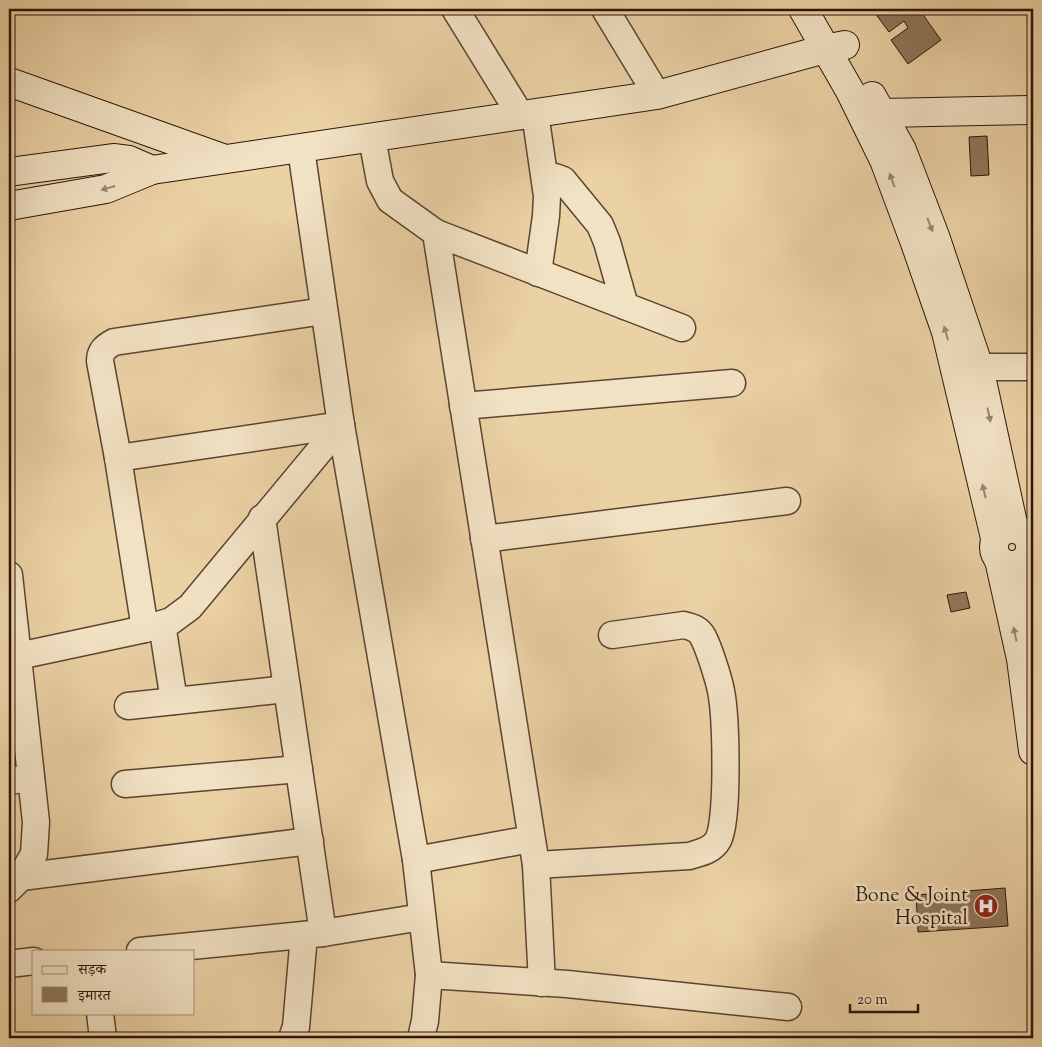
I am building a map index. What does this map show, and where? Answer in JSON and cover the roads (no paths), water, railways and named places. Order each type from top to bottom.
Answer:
[{"type":"street","points":[[455,9],[528,115],[545,177],[546,216],[538,273]]},
{"type":"street","points":[[605,9],[657,95]]},
{"type":"street","points":[[804,9],[835,47],[873,115],[902,150],[935,236],[979,367],[1033,617]]},
{"type":"street","points":[[825,9],[835,47]]},
{"type":"street","points":[[9,206],[106,189],[152,170],[657,95],[835,47]]},
{"type":"street","points":[[9,82],[226,160]]},
{"type":"street","points":[[873,115],[1033,110]]},
{"type":"street","points":[[873,115],[884,160],[946,332],[1017,545],[1021,659],[1033,751]]},
{"type":"street","points":[[372,138],[380,181],[390,200],[436,233],[682,328]]},
{"type":"street","points":[[301,149],[341,425],[416,860],[429,975],[425,1021],[421,1038]]},
{"type":"street","points":[[9,172],[113,158],[129,160],[152,170]]},
{"type":"street","points":[[545,177],[555,177],[563,180],[600,225],[607,242],[625,306]]},
{"type":"street","points":[[436,233],[530,839],[536,865],[542,983]]},
{"type":"street","points":[[174,701],[154,627],[118,458],[100,353],[105,347],[114,342],[324,311]]},
{"type":"street","points":[[979,367],[1033,367]]},
{"type":"street","points":[[463,406],[732,383]]},
{"type":"street","points":[[118,458],[341,425]]},
{"type":"street","points":[[13,658],[171,622],[190,606],[341,425]]},
{"type":"street","points":[[484,538],[787,501]]},
{"type":"street","points":[[262,518],[310,841],[314,934],[296,1027],[292,1038]]},
{"type":"street","points":[[9,575],[20,779],[36,822],[34,854],[15,883]]},
{"type":"street","points":[[536,865],[689,856],[706,851],[717,841],[722,827],[725,767],[724,712],[721,689],[702,636],[695,628],[684,625],[612,635]]},
{"type":"street","points":[[128,706],[287,689]]},
{"type":"street","points":[[125,784],[299,769]]},
{"type":"street","points":[[416,860],[530,839]]},
{"type":"street","points":[[15,883],[310,841]]},
{"type":"street","points":[[150,950],[314,934],[422,917]]},
{"type":"street","points":[[9,964],[32,961]]},
{"type":"street","points":[[429,975],[542,983],[788,1007]]},
{"type":"street","points":[[100,1014],[103,1038]]},
{"type":"place","name":"Bone & Joint Hospital","points":[[986,906]]}]
